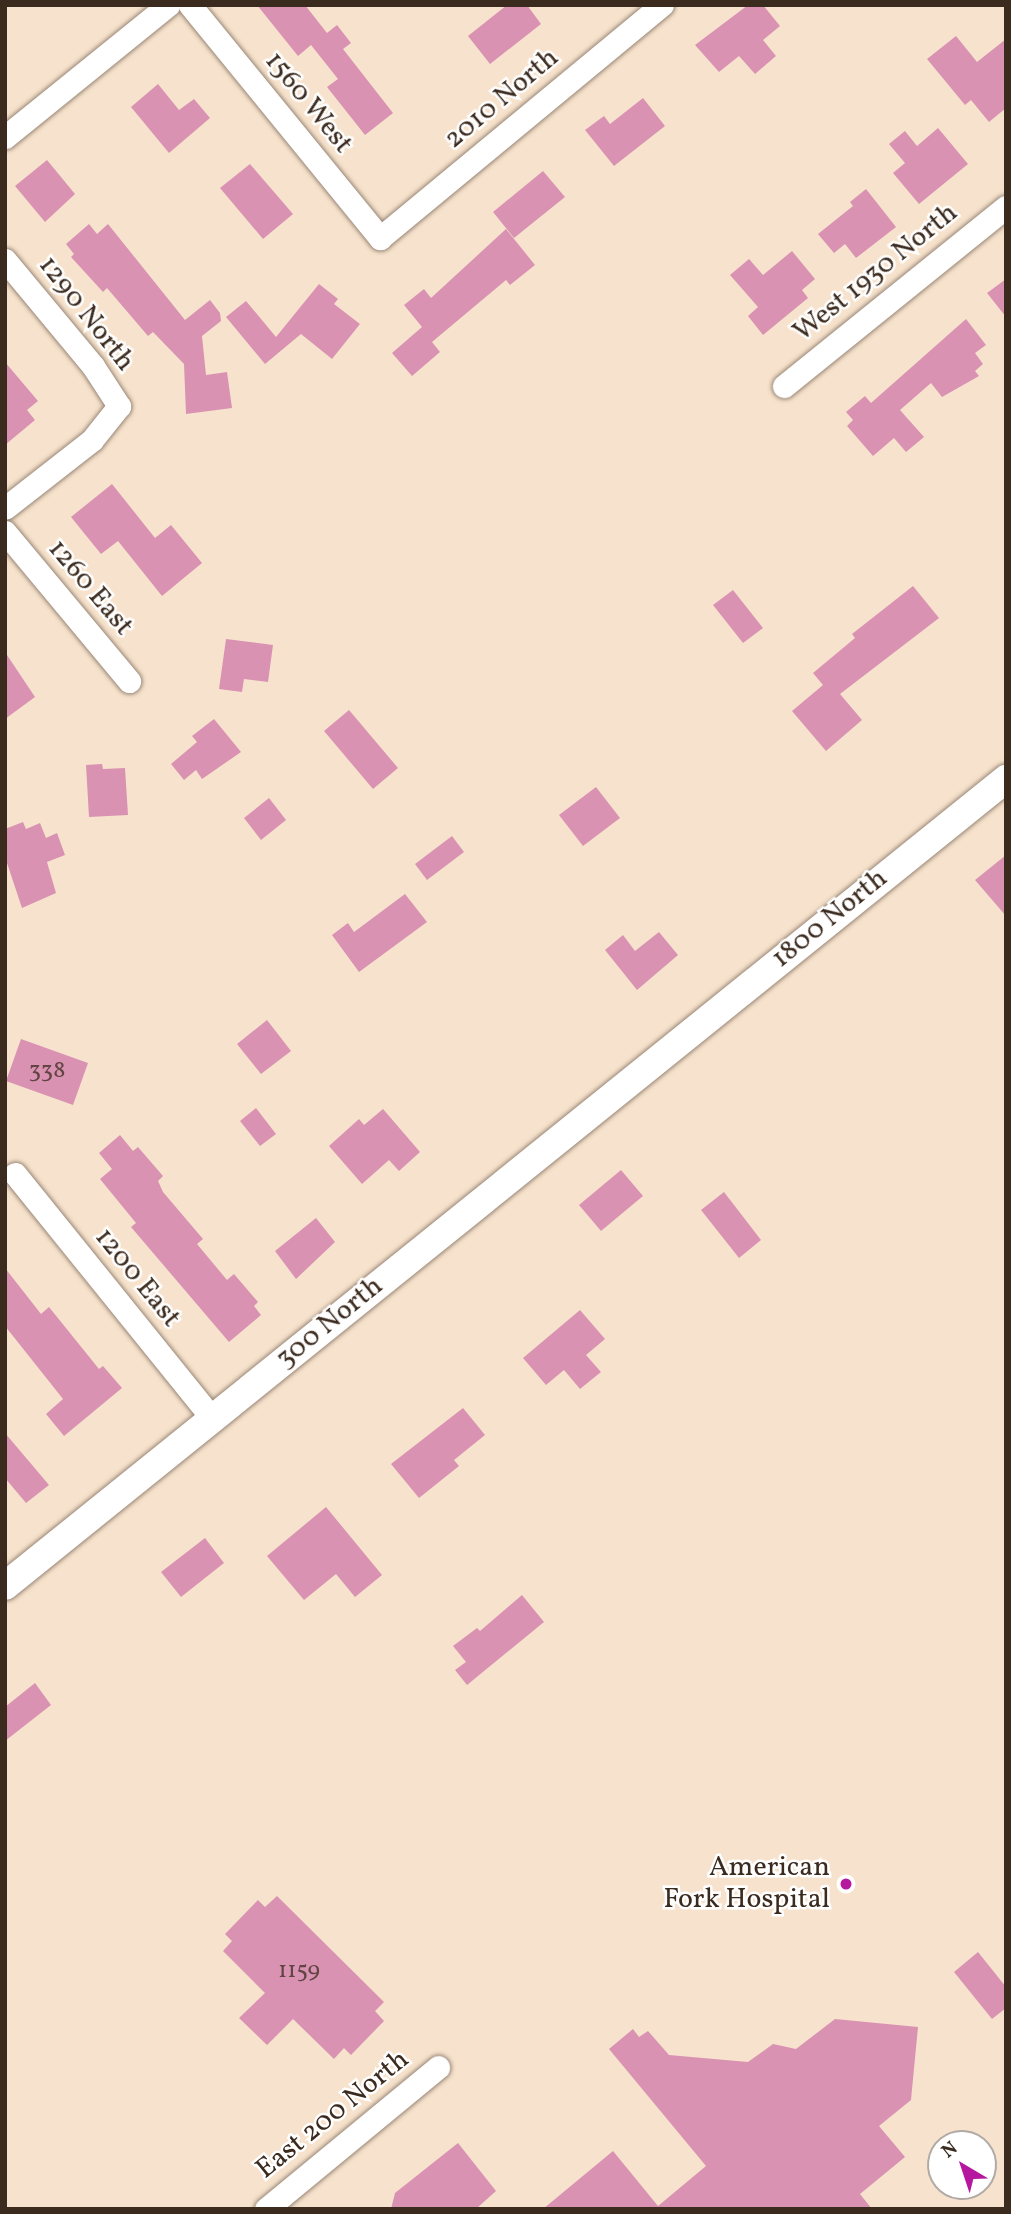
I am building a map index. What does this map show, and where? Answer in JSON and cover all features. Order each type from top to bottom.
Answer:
[{"type":"street","points":[[5,137],[168,5]]},
{"type":"street","name":"1560 West","points":[[190,5],[380,238]]},
{"type":"street","name":"2010 North","points":[[380,238],[662,5]]},
{"type":"street","name":"West 1930 North","points":[[785,386],[1006,207]]},
{"type":"street","name":"1290 North","points":[[5,260],[93,366],[119,406],[92,440],[5,508]]},
{"type":"street","name":"1260 East","points":[[5,532],[129,681]]},
{"type":"street","name":"1800 North","points":[[654,1060],[1006,779]]},
{"type":"street","name":"300 North","points":[[5,1586],[654,1060]]},
{"type":"street","name":"1200 East","points":[[15,1174],[212,1419]]},
{"type":"street","name":"East 200 North","points":[[266,2209],[438,2067]]},
{"type":"building","points":[[257,5],[305,5],[327,33],[337,25],[351,43],[343,49],[393,113],[365,135],[327,87],[338,79],[311,45],[298,56]]},
{"type":"building","points":[[507,5],[527,5],[541,24],[490,64],[468,36]]},
{"type":"building","points":[[748,5],[763,5],[780,26],[763,40],[776,56],[755,74],[739,56],[719,72],[695,45]]},
{"type":"building","points":[[956,36],[977,62],[1006,39],[1006,108],[989,122],[971,100],[965,105],[927,59]]},
{"type":"building","points":[[158,84],[179,110],[194,99],[210,118],[169,153],[131,107]]},
{"type":"building","points":[[643,98],[665,126],[614,166],[585,130],[604,116],[610,124]]},
{"type":"building","points":[[938,128],[968,164],[919,204],[893,173],[905,163],[889,144],[905,131],[917,146]]},
{"type":"building","points":[[47,160],[75,194],[45,222],[15,186]]},
{"type":"building","points":[[250,164],[293,214],[263,239],[220,188]]},
{"type":"building","points":[[543,171],[565,197],[514,238],[493,212]]},
{"type":"building","points":[[866,189],[896,227],[856,258],[845,244],[834,253],[818,234],[853,206],[850,202]]},
{"type":"building","points":[[89,224],[97,234],[108,224],[185,320],[210,300],[220,313],[221,321],[202,336],[206,375],[227,372],[232,408],[186,414],[184,364],[153,332],[148,336],[107,288],[103,292],[71,257],[74,254],[66,244]]},
{"type":"building","points":[[506,229],[535,265],[510,285],[506,280],[432,342],[440,352],[412,376],[392,353],[422,327],[404,305],[424,289],[431,298]]},
{"type":"building","points":[[792,251],[815,279],[802,290],[808,298],[763,335],[748,316],[758,307],[730,275],[749,259],[763,275]]},
{"type":"building","points":[[1006,279],[1006,317],[987,293]]},
{"type":"building","points":[[319,284],[338,299],[334,304],[360,324],[332,359],[301,334],[265,364],[226,317],[246,301],[276,337]]},
{"type":"building","points":[[966,319],[986,345],[975,353],[983,364],[975,371],[979,376],[942,397],[931,383],[900,410],[924,437],[906,452],[894,438],[873,456],[847,426],[853,420],[846,412],[865,396],[871,403]]},
{"type":"building","points":[[5,362],[38,401],[27,410],[35,420],[5,445]]},
{"type":"building","points":[[112,484],[155,538],[171,525],[202,563],[162,596],[118,541],[101,554],[71,517]]},
{"type":"building","points":[[913,586],[939,618],[840,694],[862,720],[826,751],[792,711],[823,685],[813,673],[855,638],[852,634]]},
{"type":"building","points":[[733,590],[763,628],[743,643],[713,605]]},
{"type":"building","points":[[226,639],[273,645],[268,682],[244,679],[242,692],[219,689]]},
{"type":"building","points":[[5,652],[35,697],[5,719]]},
{"type":"building","points":[[349,710],[398,768],[373,789],[324,731]]},
{"type":"building","points":[[214,719],[241,752],[202,779],[196,770],[184,780],[171,764],[197,742],[192,736]]},
{"type":"building","points":[[102,764],[103,769],[125,768],[128,815],[89,817],[86,765]]},
{"type":"building","points":[[596,787],[620,818],[583,846],[559,815]]},
{"type":"building","points":[[269,798],[286,820],[261,840],[244,818]]},
{"type":"building","points":[[23,822],[26,829],[40,823],[46,838],[57,833],[65,855],[47,862],[56,893],[22,908],[5,857],[5,829]]},
{"type":"building","points":[[452,836],[464,852],[427,880],[415,864]]},
{"type":"building","points":[[1006,855],[1006,916],[975,880]]},
{"type":"building","points":[[405,894],[427,922],[359,972],[332,935],[348,923],[354,932]]},
{"type":"building","points":[[659,932],[678,955],[637,990],[605,950],[623,935],[635,951]]},
{"type":"building","points":[[267,1020],[291,1051],[261,1074],[237,1044]]},
{"type":"building","points":[[21,1039],[88,1063],[73,1105],[6,1081]]},
{"type":"building","points":[[256,1108],[276,1134],[260,1146],[240,1121]]},
{"type":"building","points":[[383,1109],[420,1152],[399,1171],[389,1160],[362,1184],[329,1146],[359,1119],[364,1125]]},
{"type":"building","points":[[120,1135],[133,1151],[138,1147],[163,1176],[158,1181],[163,1192],[203,1239],[197,1244],[227,1280],[234,1274],[258,1302],[254,1306],[261,1315],[229,1342],[131,1227],[136,1223],[100,1179],[112,1169],[99,1153]]},
{"type":"building","points":[[621,1170],[643,1196],[601,1231],[579,1205]]},
{"type":"building","points":[[724,1192],[761,1240],[739,1258],[701,1210]]},
{"type":"building","points":[[316,1218],[335,1242],[296,1279],[275,1251]]},
{"type":"building","points":[[5,1268],[41,1314],[49,1307],[99,1369],[103,1366],[122,1388],[64,1436],[46,1414],[63,1399],[5,1326]]},
{"type":"building","points":[[580,1310],[605,1339],[586,1355],[601,1372],[580,1389],[564,1370],[546,1385],[523,1358]]},
{"type":"building","points":[[463,1408],[485,1435],[454,1460],[459,1466],[419,1498],[391,1464]]},
{"type":"building","points":[[5,1433],[49,1485],[26,1503],[5,1478]]},
{"type":"building","points":[[326,1507],[382,1575],[355,1597],[336,1574],[304,1600],[267,1556]]},
{"type":"building","points":[[205,1538],[224,1563],[181,1597],[161,1572]]},
{"type":"building","points":[[522,1595],[544,1622],[467,1685],[455,1670],[466,1662],[453,1646],[477,1628],[480,1631]]},
{"type":"building","points":[[35,1683],[51,1705],[5,1741],[5,1707]]},
{"type":"building","points":[[277,1896],[384,2002],[375,2011],[384,2021],[351,2055],[344,2048],[334,2059],[293,2019],[267,2045],[239,2018],[265,1993],[223,1951],[232,1941],[225,1934],[258,1900],[265,1907]]},
{"type":"building","points":[[978,1952],[1006,1987],[1006,2008],[992,2019],[954,1972]]},
{"type":"building","points":[[835,2019],[918,2027],[911,2100],[879,2126],[905,2157],[860,2194],[872,2209],[543,2209],[613,2151],[658,2206],[706,2166],[609,2049],[633,2029],[639,2037],[648,2031],[669,2055],[748,2062],[773,2044],[796,2049]]},
{"type":"building","points":[[458,2143],[496,2191],[476,2209],[391,2209],[395,2193]]},
{"type":"place","name":"American Fork Hospital","points":[[846,1884]]}]
